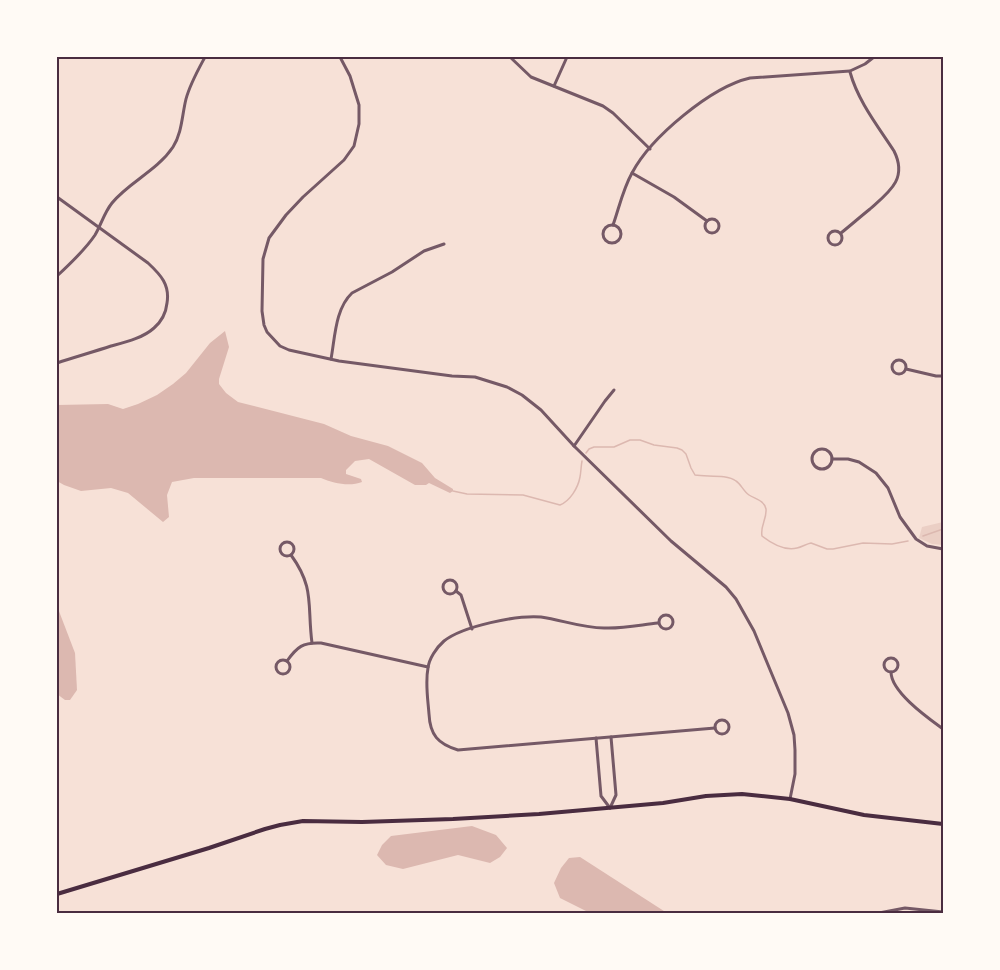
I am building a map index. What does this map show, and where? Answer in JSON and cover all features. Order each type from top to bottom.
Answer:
[{"type":"main road","points":[[57,894],[265,829],[303,821],[362,822],[539,814],[726,794],[790,799],[864,815],[943,824]]},
{"type":"street","points":[[57,276],[87,245],[112,203],[158,164],[173,147],[182,126],[186,98],[205,57]]},
{"type":"street","points":[[340,57],[350,76],[358,105],[359,124],[354,146],[344,160],[286,215],[269,238],[263,259],[262,311],[267,332],[280,346],[289,350],[332,359],[452,376],[475,377],[507,387],[541,410],[574,446],[671,541],[726,587],[736,599],[754,631],[788,712],[795,750],[795,774],[790,799]]},
{"type":"street","points":[[510,57],[531,76],[603,106],[650,148]]},
{"type":"street","points":[[554,86],[567,57]]},
{"type":"street","points":[[613,225],[620,231],[620,237],[616,242],[610,243],[605,240],[603,233],[606,228],[613,225],[632,173],[650,148],[681,117],[701,102],[740,80],[850,71],[874,57]]},
{"type":"street","points":[[841,233],[890,190],[898,177],[899,169],[894,151],[863,105],[850,71]]},
{"type":"street","points":[[632,173],[674,197],[707,221]]},
{"type":"street","points":[[57,197],[148,263],[160,274],[166,283],[167,290],[166,311],[153,329],[138,338],[57,363]]},
{"type":"street","points":[[715,219],[719,223],[718,230],[708,231],[707,221],[715,219]]},
{"type":"street","points":[[832,231],[841,233],[843,238],[839,244],[829,242],[829,235],[832,231]]},
{"type":"street","points":[[332,359],[339,314],[347,298],[424,251],[444,244]]},
{"type":"street","points":[[899,360],[905,363],[906,369],[899,374],[893,371],[892,367],[899,360]]},
{"type":"street","points":[[906,369],[943,376]]},
{"type":"street","points":[[574,446],[614,390]]},
{"type":"street","points":[[821,449],[827,450],[832,459],[831,465],[823,470],[815,467],[812,458],[815,452],[821,449]]},
{"type":"street","points":[[832,459],[859,462],[876,473],[888,488],[900,517],[916,539],[927,546],[943,549]]},
{"type":"street","points":[[283,543],[293,544],[295,549],[291,555],[283,554],[280,548],[283,543]]},
{"type":"street","points":[[291,555],[308,586],[312,643]]},
{"type":"street","points":[[456,591],[449,594],[445,591],[443,587],[445,582],[455,581],[456,591],[472,629]]},
{"type":"street","points":[[665,615],[673,619],[672,626],[668,629],[663,629],[658,623],[659,618],[665,615]]},
{"type":"street","points":[[658,623],[603,628],[541,617],[524,617],[488,623],[445,641],[437,648],[428,668],[430,724],[433,734],[447,747],[458,750],[715,728]]},
{"type":"street","points":[[287,661],[298,648],[305,644],[321,643],[428,668]]},
{"type":"street","points":[[892,658],[896,660],[898,666],[891,672],[886,671],[884,664],[886,660],[892,658]]},
{"type":"street","points":[[287,661],[288,671],[285,674],[278,673],[275,667],[277,663],[287,661]]},
{"type":"street","points":[[891,672],[891,679],[895,686],[911,703],[943,729]]},
{"type":"street","points":[[724,720],[728,725],[724,734],[718,733],[715,728],[719,721],[724,720]]},
{"type":"street","points":[[610,808],[615,795],[611,737]]},
{"type":"street","points":[[596,738],[601,796],[610,808]]},
{"type":"street","points":[[879,913],[905,909],[943,912]]},
{"type":"shaded area","points":[[225,331],[229,347],[219,384],[238,402],[324,424],[351,436],[388,446],[422,463],[435,478],[453,491],[450,493],[429,483],[415,485],[369,459],[355,461],[346,470],[346,474],[361,479],[362,482],[352,484],[336,483],[321,478],[194,478],[172,482],[167,495],[169,517],[163,522],[128,493],[111,488],[81,491],[57,481],[57,405],[108,404],[123,409],[138,404],[173,384],[186,373],[210,343]]},
{"type":"shaded area","points":[[943,522],[943,545],[932,544],[919,538],[922,527]]},
{"type":"shaded area","points":[[57,606],[75,653],[77,690],[70,700],[65,700],[57,694]]},
{"type":"shaded area","points":[[472,826],[496,835],[507,848],[500,857],[490,863],[458,855],[403,869],[386,865],[377,855],[382,845],[391,836]]},
{"type":"shaded area","points":[[580,857],[667,913],[594,913],[560,898],[554,883],[561,868],[569,858]]},
{"type":"waterway","points":[[586,453],[594,447],[614,447],[630,440],[640,440],[682,450],[695,475],[732,479],[738,482],[747,493],[759,500],[766,509],[762,536],[783,547],[792,549],[811,543],[833,549],[863,543],[892,544],[908,541]]},
{"type":"waterway","points":[[453,491],[467,494],[523,495],[560,505],[575,490],[580,477],[582,461]]},
{"type":"waterway","points":[[923,536],[943,529]]}]
